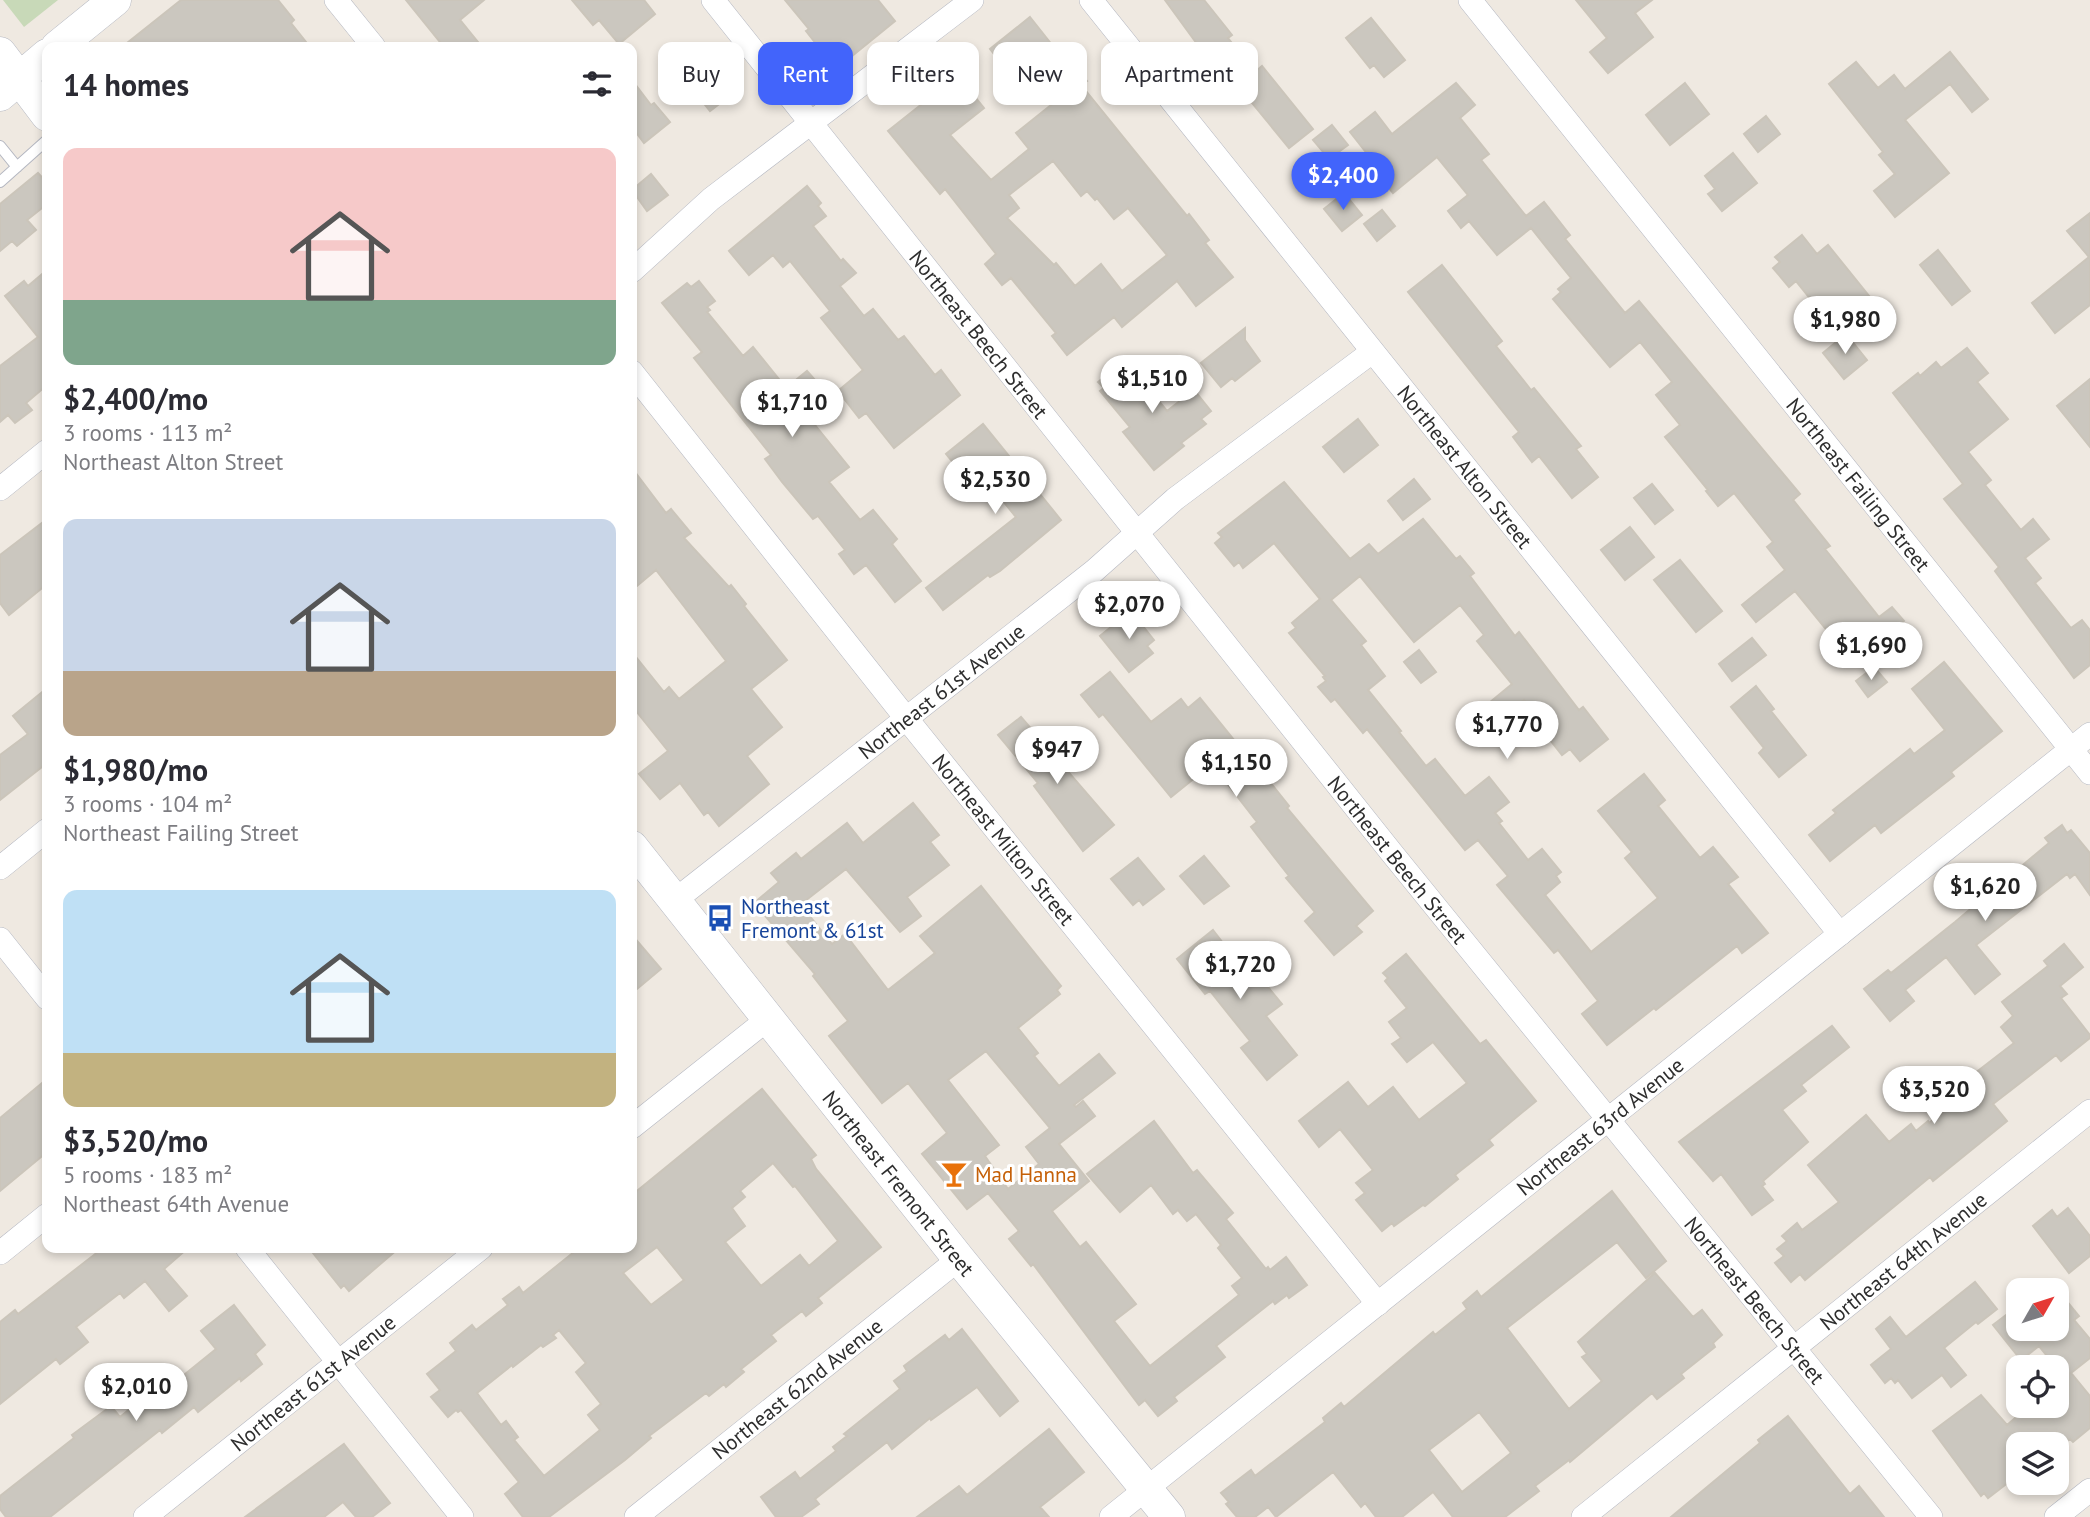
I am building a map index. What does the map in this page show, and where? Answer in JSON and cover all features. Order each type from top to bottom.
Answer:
[{"type":"main road","points":[[63,42],[115,0]]},
{"type":"main road","points":[[0,53],[10,87],[42,111]]},
{"type":"main road","points":[[10,87],[42,59]]},
{"type":"main road","name":"Northeast Fremont Street","points":[[637,853],[959,1259],[1169,1517]]},
{"type":"street","points":[[336,0],[369,42]]},
{"type":"street","name":"Northeast Beech Street","points":[[713,0],[1391,852],[1931,1517]]},
{"type":"street","points":[[637,267],[711,200],[770,153],[812,124],[972,0]]},
{"type":"street","name":"Northeast Alton Street","points":[[1091,0],[1840,934]]},
{"type":"street","name":"Northeast Failing Street","points":[[1470,0],[2090,773]]},
{"type":"street","name":"Northeast 61st Avenue","points":[[674,901],[1094,571],[1175,499],[1372,352]]},
{"type":"street","name":"Northeast Milton Street","points":[[637,378],[906,718],[1378,1304]]},
{"type":"street","points":[[0,489],[42,456]]},
{"type":"street","name":"Northeast 63rd Avenue","points":[[1111,1517],[2090,734]]},
{"type":"street","points":[[0,868],[42,834]]},
{"type":"street","points":[[0,939],[42,992]]},
{"type":"street","points":[[637,1123],[768,1018]]},
{"type":"street","name":"Northeast 64th Avenue","points":[[1583,1517],[2090,1111]]},
{"type":"street","points":[[0,1253],[42,1220]]},
{"type":"street","points":[[251,1253],[462,1517]]},
{"type":"street","name":"Northeast 61st Avenue","points":[[145,1517],[475,1253]]},
{"type":"street","name":"Northeast 62nd Avenue","points":[[636,1517],[959,1259]]},
{"type":"street","points":[[2056,1517],[2090,1490]]},
{"type":"lane","points":[[0,182],[42,144]]},
{"type":"lane","points":[[0,146],[17,167]]},
{"type":"green space","points":[[3,0],[58,0],[24,27]]},
{"type":"building","points":[[181,0],[278,0],[294,20],[291,23],[306,42],[128,42]]},
{"type":"building","points":[[406,0],[484,0],[460,20],[478,42],[440,42]]},
{"type":"building","points":[[572,0],[644,0],[655,14],[621,42],[617,42],[599,20],[593,25]]},
{"type":"building","points":[[785,0],[878,0],[895,21],[853,55],[853,42],[815,42],[806,31],[809,29]]},
{"type":"building","points":[[1165,0],[1204,0],[1232,35],[1228,38],[1231,42],[1196,42]]},
{"type":"building","points":[[1576,0],[1652,0],[1635,13],[1653,37],[1608,73],[1590,52],[1607,38]]},
{"type":"building","points":[[1030,17],[1050,42],[999,42]]},
{"type":"building","points":[[1371,18],[1405,60],[1384,77],[1374,65],[1370,68],[1346,38]]},
{"type":"building","points":[[1950,52],[1988,99],[1972,112],[1950,84],[1905,120],[1949,173],[1895,217],[1874,191],[1895,174],[1879,155],[1883,152],[1829,84],[1856,62],[1878,88],[1894,75],[1905,89]]},
{"type":"building","points":[[1262,66],[1313,129],[1289,148],[1254,105],[1258,105],[1258,69]]},
{"type":"building","points":[[1456,83],[1475,105],[1460,118],[1489,154],[1481,160],[1526,216],[1544,202],[1570,235],[1565,239],[1625,313],[1639,301],[1800,494],[1793,500],[1830,546],[1825,549],[1879,617],[1892,607],[1904,621],[1886,636],[1892,643],[1874,658],[1850,626],[1834,639],[1795,591],[1756,622],[1742,605],[1785,570],[1767,547],[1773,542],[1734,493],[1718,506],[1665,437],[1680,425],[1656,395],[1672,382],[1640,342],[1610,367],[1553,299],[1561,292],[1558,289],[1571,278],[1531,228],[1497,255],[1469,221],[1461,228],[1448,211],[1468,195],[1437,157],[1393,193],[1380,177],[1383,174],[1350,132],[1375,112],[1392,134]]},
{"type":"building","points":[[1685,83],[1709,114],[1670,145],[1646,115]]},
{"type":"building","points":[[637,87],[651,105],[654,103],[670,122],[644,143],[637,134]]},
{"type":"building","points":[[1087,92],[1187,216],[1189,214],[1209,240],[1205,243],[1233,277],[1196,306],[1177,281],[1122,327],[1114,317],[1067,355],[1052,336],[1056,333],[1011,278],[1002,285],[985,264],[996,254],[945,189],[940,194],[888,131],[921,105],[979,105],[979,102],[984,108],[950,135],[991,180],[1029,149],[1016,133],[1051,105],[1087,105]],"holes":[[[1053,161],[1081,196],[1087,191],[1095,200],[1097,198],[1114,219],[1128,208],[1167,255],[1122,291],[1101,264],[1075,286],[1056,263],[1054,265],[1007,218],[1019,208],[1009,195]]]},
{"type":"building","points":[[705,105],[718,105],[710,111]]},
{"type":"building","points":[[1766,116],[1780,134],[1758,152],[1744,134]]},
{"type":"building","points":[[1332,125],[1348,145],[1329,159],[1313,140]]},
{"type":"building","points":[[1733,153],[1757,183],[1722,211],[1708,194],[1715,189],[1705,176]]},
{"type":"building","points":[[38,173],[42,177],[42,208],[27,220],[36,230],[17,246],[12,241],[0,251],[0,204]]},
{"type":"building","points":[[651,174],[668,195],[647,211],[637,197],[637,186]]},
{"type":"building","points":[[807,186],[821,203],[818,206],[826,216],[813,226],[841,261],[843,259],[856,273],[840,286],[864,316],[873,309],[898,340],[904,336],[935,375],[941,370],[960,395],[894,448],[866,413],[859,418],[838,391],[863,370],[821,318],[830,311],[790,261],[783,267],[773,255],[749,275],[729,251]]},
{"type":"building","points":[[1344,193],[1362,215],[1342,231],[1324,209]]},
{"type":"building","points":[[1382,210],[1395,226],[1377,241],[1364,224]]},
{"type":"building","points":[[2090,213],[2090,305],[2055,333],[2032,303],[2089,257],[2067,231]]},
{"type":"building","points":[[1802,235],[1817,254],[1828,245],[1870,297],[1833,327],[1796,281],[1789,287],[1773,268],[1780,262],[1775,257]]},
{"type":"building","points":[[1938,250],[1970,291],[1952,305],[1920,265]]},
{"type":"building","points":[[1442,265],[1502,341],[1496,346],[1581,446],[1576,449],[1598,477],[1572,498],[1539,456],[1532,462],[1513,437],[1519,432],[1408,292]]},
{"type":"building","points":[[42,274],[42,389],[26,403],[32,410],[15,423],[8,415],[0,422],[0,366],[38,337],[5,296],[24,281],[28,286]]},
{"type":"building","points":[[699,281],[715,301],[707,307],[710,310],[707,312],[743,356],[753,347],[786,388],[807,371],[837,405],[814,424],[849,467],[829,482],[860,520],[873,510],[897,539],[892,544],[921,581],[895,602],[866,565],[854,574],[839,554],[845,550],[818,516],[813,519],[782,482],[765,459],[771,455],[694,358],[702,352],[662,303],[687,283],[691,287]]},
{"type":"building","points":[[1245,328],[1245,340],[1260,361],[1235,381],[1232,378],[1221,387],[1201,363]]},
{"type":"building","points":[[1846,334],[1867,360],[1844,379],[1823,353]]},
{"type":"building","points":[[1967,348],[1988,373],[1977,382],[2008,419],[1968,452],[1991,480],[1985,485],[2021,530],[2033,519],[2049,539],[2025,558],[2041,578],[2035,583],[2071,628],[2082,620],[2090,630],[2090,665],[2074,678],[1995,571],[1999,567],[1944,499],[1963,484],[1893,393],[1936,362],[1941,368]]},
{"type":"building","points":[[1125,360],[1167,411],[1194,390],[1211,411],[1201,419],[1206,424],[1181,443],[1184,446],[1154,470],[1123,432],[1130,427],[1100,391],[1104,388],[1098,382]]},
{"type":"building","points":[[2090,379],[2090,447],[2057,406]]},
{"type":"building","points":[[1358,419],[1378,445],[1344,472],[1323,447]]},
{"type":"building","points":[[983,424],[1061,520],[1000,571],[990,577],[988,575],[943,610],[926,588],[1016,517],[980,473],[969,482],[946,454]]},
{"type":"building","points":[[637,475],[666,513],[671,509],[691,533],[684,538],[729,587],[731,585],[746,604],[744,606],[787,660],[751,689],[782,727],[747,756],[769,784],[719,826],[708,812],[704,815],[680,783],[660,799],[639,774],[668,751],[637,712],[637,658],[664,692],[669,687],[679,699],[726,661],[656,570],[637,586]]},
{"type":"building","points":[[1414,479],[1430,499],[1403,520],[1388,501]]},
{"type":"building","points":[[1284,482],[1350,559],[1369,544],[1378,554],[1423,519],[1456,559],[1460,556],[1474,573],[1470,576],[1515,636],[1519,632],[1579,710],[1583,707],[1608,739],[1580,761],[1570,749],[1562,755],[1547,736],[1550,733],[1524,700],[1474,741],[1461,726],[1512,684],[1477,641],[1484,635],[1460,605],[1414,642],[1360,576],[1331,600],[1366,641],[1361,645],[1385,676],[1368,690],[1401,731],[1399,732],[1426,766],[1435,759],[1465,796],[1489,777],[1509,802],[1495,813],[1502,821],[1499,823],[1528,860],[1542,849],[1561,872],[1556,876],[1560,882],[1545,895],[1591,952],[1658,898],[1625,858],[1632,852],[1598,811],[1644,774],[1665,800],[1658,806],[1700,858],[1713,847],[1738,877],[1728,884],[1768,933],[1742,953],[1737,946],[1607,1045],[1582,1014],[1598,1001],[1558,950],[1554,953],[1497,885],[1508,876],[1478,840],[1465,850],[1367,729],[1363,733],[1335,699],[1331,702],[1318,687],[1326,681],[1323,677],[1325,676],[1289,633],[1296,628],[1292,623],[1320,599],[1274,543],[1243,568],[1239,562],[1234,566],[1215,543],[1222,537],[1218,533]]},
{"type":"building","points":[[1652,484],[1673,510],[1655,524],[1634,498]]},
{"type":"building","points":[[42,523],[42,588],[9,615],[0,603],[0,555]]},
{"type":"building","points":[[1630,527],[1654,557],[1625,580],[1601,550]]},
{"type":"building","points":[[1680,560],[1722,611],[1696,632],[1654,580]]},
{"type":"building","points":[[1131,611],[1154,640],[1147,646],[1153,653],[1129,672],[1100,636]]},
{"type":"building","points":[[1752,638],[1766,655],[1732,681],[1719,664]]},
{"type":"building","points":[[1419,650],[1436,672],[1421,683],[1404,662]]},
{"type":"building","points":[[1944,662],[2002,731],[1951,772],[1954,776],[1881,833],[1875,825],[1830,861],[1809,835],[1836,813],[1833,810],[1910,749],[1914,754],[1945,730],[1912,689]]},
{"type":"building","points":[[1874,667],[1887,682],[1868,697],[1856,681]]},
{"type":"building","points":[[1110,672],[1151,722],[1181,699],[1188,708],[1200,698],[1373,911],[1356,926],[1362,932],[1334,955],[1305,921],[1315,912],[1286,878],[1289,876],[1251,827],[1257,822],[1212,764],[1171,797],[1103,714],[1099,717],[1081,695]]},
{"type":"building","points":[[1756,686],[1774,709],[1771,711],[1806,755],[1779,777],[1759,753],[1764,748],[1731,707]]},
{"type":"building","points":[[42,692],[42,767],[0,800],[0,755],[28,734],[13,716]]},
{"type":"building","points":[[1021,717],[1114,825],[1083,851],[1034,786],[1038,783],[998,735]]},
{"type":"building","points":[[913,803],[939,835],[930,842],[949,865],[907,897],[921,916],[900,932],[846,869],[805,901],[810,906],[805,910],[832,944],[845,934],[888,990],[935,953],[920,936],[981,886],[1061,986],[1057,990],[1060,994],[1018,1028],[1038,1053],[1034,1056],[1059,1086],[1099,1054],[1115,1073],[1074,1105],[1076,1107],[1083,1101],[1095,1116],[1059,1144],[1089,1181],[1052,1211],[1080,1247],[1086,1242],[1136,1304],[1114,1321],[1150,1366],[1239,1295],[1232,1286],[1242,1278],[1218,1248],[1221,1245],[1196,1214],[1187,1221],[1178,1210],[1173,1214],[1151,1185],[1120,1212],[1087,1174],[1154,1121],[1193,1173],[1197,1170],[1233,1213],[1226,1219],[1266,1269],[1268,1267],[1270,1270],[1286,1257],[1307,1285],[1289,1298],[1287,1295],[1275,1304],[1273,1301],[1216,1346],[1225,1357],[1174,1397],[1177,1401],[1158,1416],[1145,1400],[1139,1405],[1033,1264],[1031,1266],[1009,1239],[1019,1231],[988,1193],[967,1209],[922,1154],[947,1133],[908,1083],[882,1103],[829,1036],[848,1021],[813,976],[815,974],[754,903],[779,882],[771,873],[796,853],[801,859],[847,823],[863,843]],"holes":[[[986,1051],[1050,1128],[1026,1147],[1039,1164],[1008,1189],[985,1156],[999,1145],[948,1080]]]},
{"type":"building","points":[[2062,825],[2067,833],[2071,830],[2090,853],[2090,895],[2075,874],[2070,878],[2067,874],[1976,945],[2000,974],[1975,994],[1946,957],[1905,990],[1914,1001],[1890,1021],[1864,989],[1888,970],[1891,973],[1955,922],[2049,843],[2045,838]]},
{"type":"building","points":[[1204,856],[1229,886],[1204,904],[1180,876]]},
{"type":"building","points":[[1138,858],[1164,889],[1143,905],[1139,900],[1133,905],[1111,879]]},
{"type":"building","points":[[1213,930],[1247,974],[1253,969],[1282,1004],[1266,1016],[1297,1055],[1267,1080],[1241,1048],[1250,1041],[1210,991],[1205,994],[1177,959]]},
{"type":"building","points":[[637,941],[661,969],[637,989]]},
{"type":"building","points":[[2064,944],[2083,967],[2060,986],[2067,994],[2061,998],[2090,1038],[2061,1061],[2056,1055],[1993,1104],[2007,1121],[1933,1181],[1930,1177],[1805,1280],[1800,1274],[1791,1282],[1775,1263],[1784,1256],[1777,1249],[1787,1241],[1782,1236],[1797,1223],[1802,1230],[1839,1202],[1808,1165],[1866,1115],[1889,1142],[1911,1124],[1916,1131],[1928,1121],[1929,1123],[1976,1086],[1970,1077],[2014,1043],[2001,1027],[2013,1016],[2002,1002],[2048,966],[2044,961]]},
{"type":"building","points":[[1406,954],[1480,1044],[1486,1040],[1536,1101],[1489,1140],[1493,1145],[1455,1175],[1458,1179],[1425,1206],[1382,1231],[1356,1200],[1365,1193],[1356,1183],[1373,1170],[1340,1129],[1319,1147],[1299,1121],[1348,1082],[1368,1107],[1393,1087],[1419,1120],[1467,1083],[1433,1042],[1407,1062],[1392,1044],[1401,1038],[1389,1022],[1407,1008],[1385,981],[1388,978],[1383,973]]},
{"type":"building","points":[[1832,1026],[1849,1047],[1801,1085],[1806,1091],[1782,1110],[1808,1142],[1763,1181],[1765,1184],[1762,1186],[1773,1200],[1752,1215],[1721,1174],[1713,1181],[1679,1142]]},
{"type":"building","points":[[42,1083],[42,1156],[0,1191],[0,1118]]},
{"type":"building","points":[[762,1089],[816,1155],[811,1159],[816,1169],[881,1247],[818,1298],[822,1303],[806,1316],[802,1311],[771,1335],[776,1341],[741,1369],[744,1372],[726,1387],[724,1384],[709,1396],[706,1393],[649,1436],[651,1438],[625,1460],[549,1517],[523,1517],[505,1494],[519,1482],[461,1410],[456,1410],[448,1417],[431,1397],[440,1390],[427,1374],[456,1351],[450,1343],[472,1325],[476,1330],[508,1305],[503,1299],[519,1287],[523,1293],[573,1253],[637,1253],[637,1191]],"holes":[[[773,1163],[793,1187],[795,1186],[838,1241],[809,1266],[800,1255],[761,1286],[725,1242],[745,1226],[732,1208],[745,1197],[740,1191]],[[657,1247],[684,1280],[651,1305],[623,1273]],[[559,1330],[586,1363],[576,1372],[601,1404],[588,1415],[600,1430],[544,1476],[514,1440],[518,1437],[506,1421],[501,1425],[477,1393],[512,1365],[513,1367],[541,1345],[543,1347],[556,1338],[553,1335]]]},
{"type":"building","points":[[1612,1191],[1666,1261],[1646,1278],[1617,1242],[1507,1328],[1569,1409],[1602,1381],[1582,1357],[1587,1354],[1578,1342],[1655,1273],[1693,1317],[1702,1310],[1722,1335],[1713,1343],[1715,1347],[1681,1374],[1684,1378],[1657,1399],[1652,1393],[1570,1462],[1569,1460],[1535,1486],[1539,1491],[1505,1517],[1453,1517],[1433,1492],[1402,1517],[1376,1517],[1365,1503],[1361,1507],[1333,1472],[1276,1517],[1268,1507],[1255,1517],[1237,1517],[1221,1493],[1251,1470],[1255,1476],[1325,1422],[1323,1418],[1341,1403],[1344,1407],[1433,1332],[1435,1335],[1467,1309],[1463,1303],[1477,1291],[1481,1297]],"holes":[[[1479,1412],[1511,1453],[1462,1492],[1429,1450]]]},
{"type":"building","points":[[2068,1208],[2090,1236],[2090,1256],[2069,1273],[2033,1226],[2052,1210],[2057,1217]]},
{"type":"building","points":[[97,1253],[182,1253],[164,1269],[187,1296],[169,1311],[145,1281],[124,1298],[120,1293],[76,1327],[88,1342],[60,1364],[56,1359],[0,1404],[0,1322],[15,1310],[18,1314]]},
{"type":"building","points":[[313,1253],[393,1253],[349,1291],[344,1285],[341,1288]]},
{"type":"building","points":[[1975,1282],[1997,1309],[1944,1348],[1966,1375],[1951,1387],[1942,1375],[1912,1398],[1898,1380],[1895,1383],[1891,1378],[1885,1383],[1871,1365],[1891,1349],[1876,1329],[1890,1317],[1906,1337]]},
{"type":"building","points":[[2069,1304],[2079,1316],[2074,1320],[2090,1339],[2090,1358],[2071,1373],[2090,1396],[2090,1428],[2073,1442],[2069,1440],[2069,1432],[2006,1432],[2006,1484],[1988,1498],[1984,1493],[1981,1496],[1933,1431],[1981,1395],[2007,1425],[2015,1418],[2069,1418],[2069,1355],[2046,1355],[2039,1346],[2027,1355],[2017,1355],[1993,1325],[2006,1315],[2006,1341],[2069,1341]]},
{"type":"building","points":[[234,1305],[265,1345],[255,1354],[262,1364],[198,1412],[194,1407],[162,1433],[160,1430],[50,1517],[6,1517],[0,1509],[0,1496],[74,1438],[72,1435],[111,1406],[120,1417],[164,1381],[169,1387],[216,1349],[201,1331]]},
{"type":"building","points":[[962,1329],[1018,1401],[1000,1416],[977,1387],[931,1420],[930,1418],[892,1449],[887,1442],[815,1499],[819,1504],[801,1517],[776,1517],[761,1497],[795,1472],[800,1479],[836,1451],[833,1447],[847,1436],[844,1434],[900,1389],[894,1381],[907,1371],[904,1366],[945,1335],[949,1340]]},
{"type":"building","points":[[1788,1416],[1850,1494],[1859,1486],[1884,1517],[1671,1517],[1760,1443],[1758,1440]]},
{"type":"building","points":[[1049,1429],[1084,1472],[1040,1507],[1049,1517],[917,1517],[959,1486],[967,1495]]},
{"type":"building","points":[[344,1444],[390,1503],[372,1517],[356,1517],[343,1502],[324,1517],[245,1517]]},
{"type":"place","name":"Northeast Fremont & 61st","points":[[720,918]]},
{"type":"place","name":"Mad Hanna","points":[[954,1174]]}]
